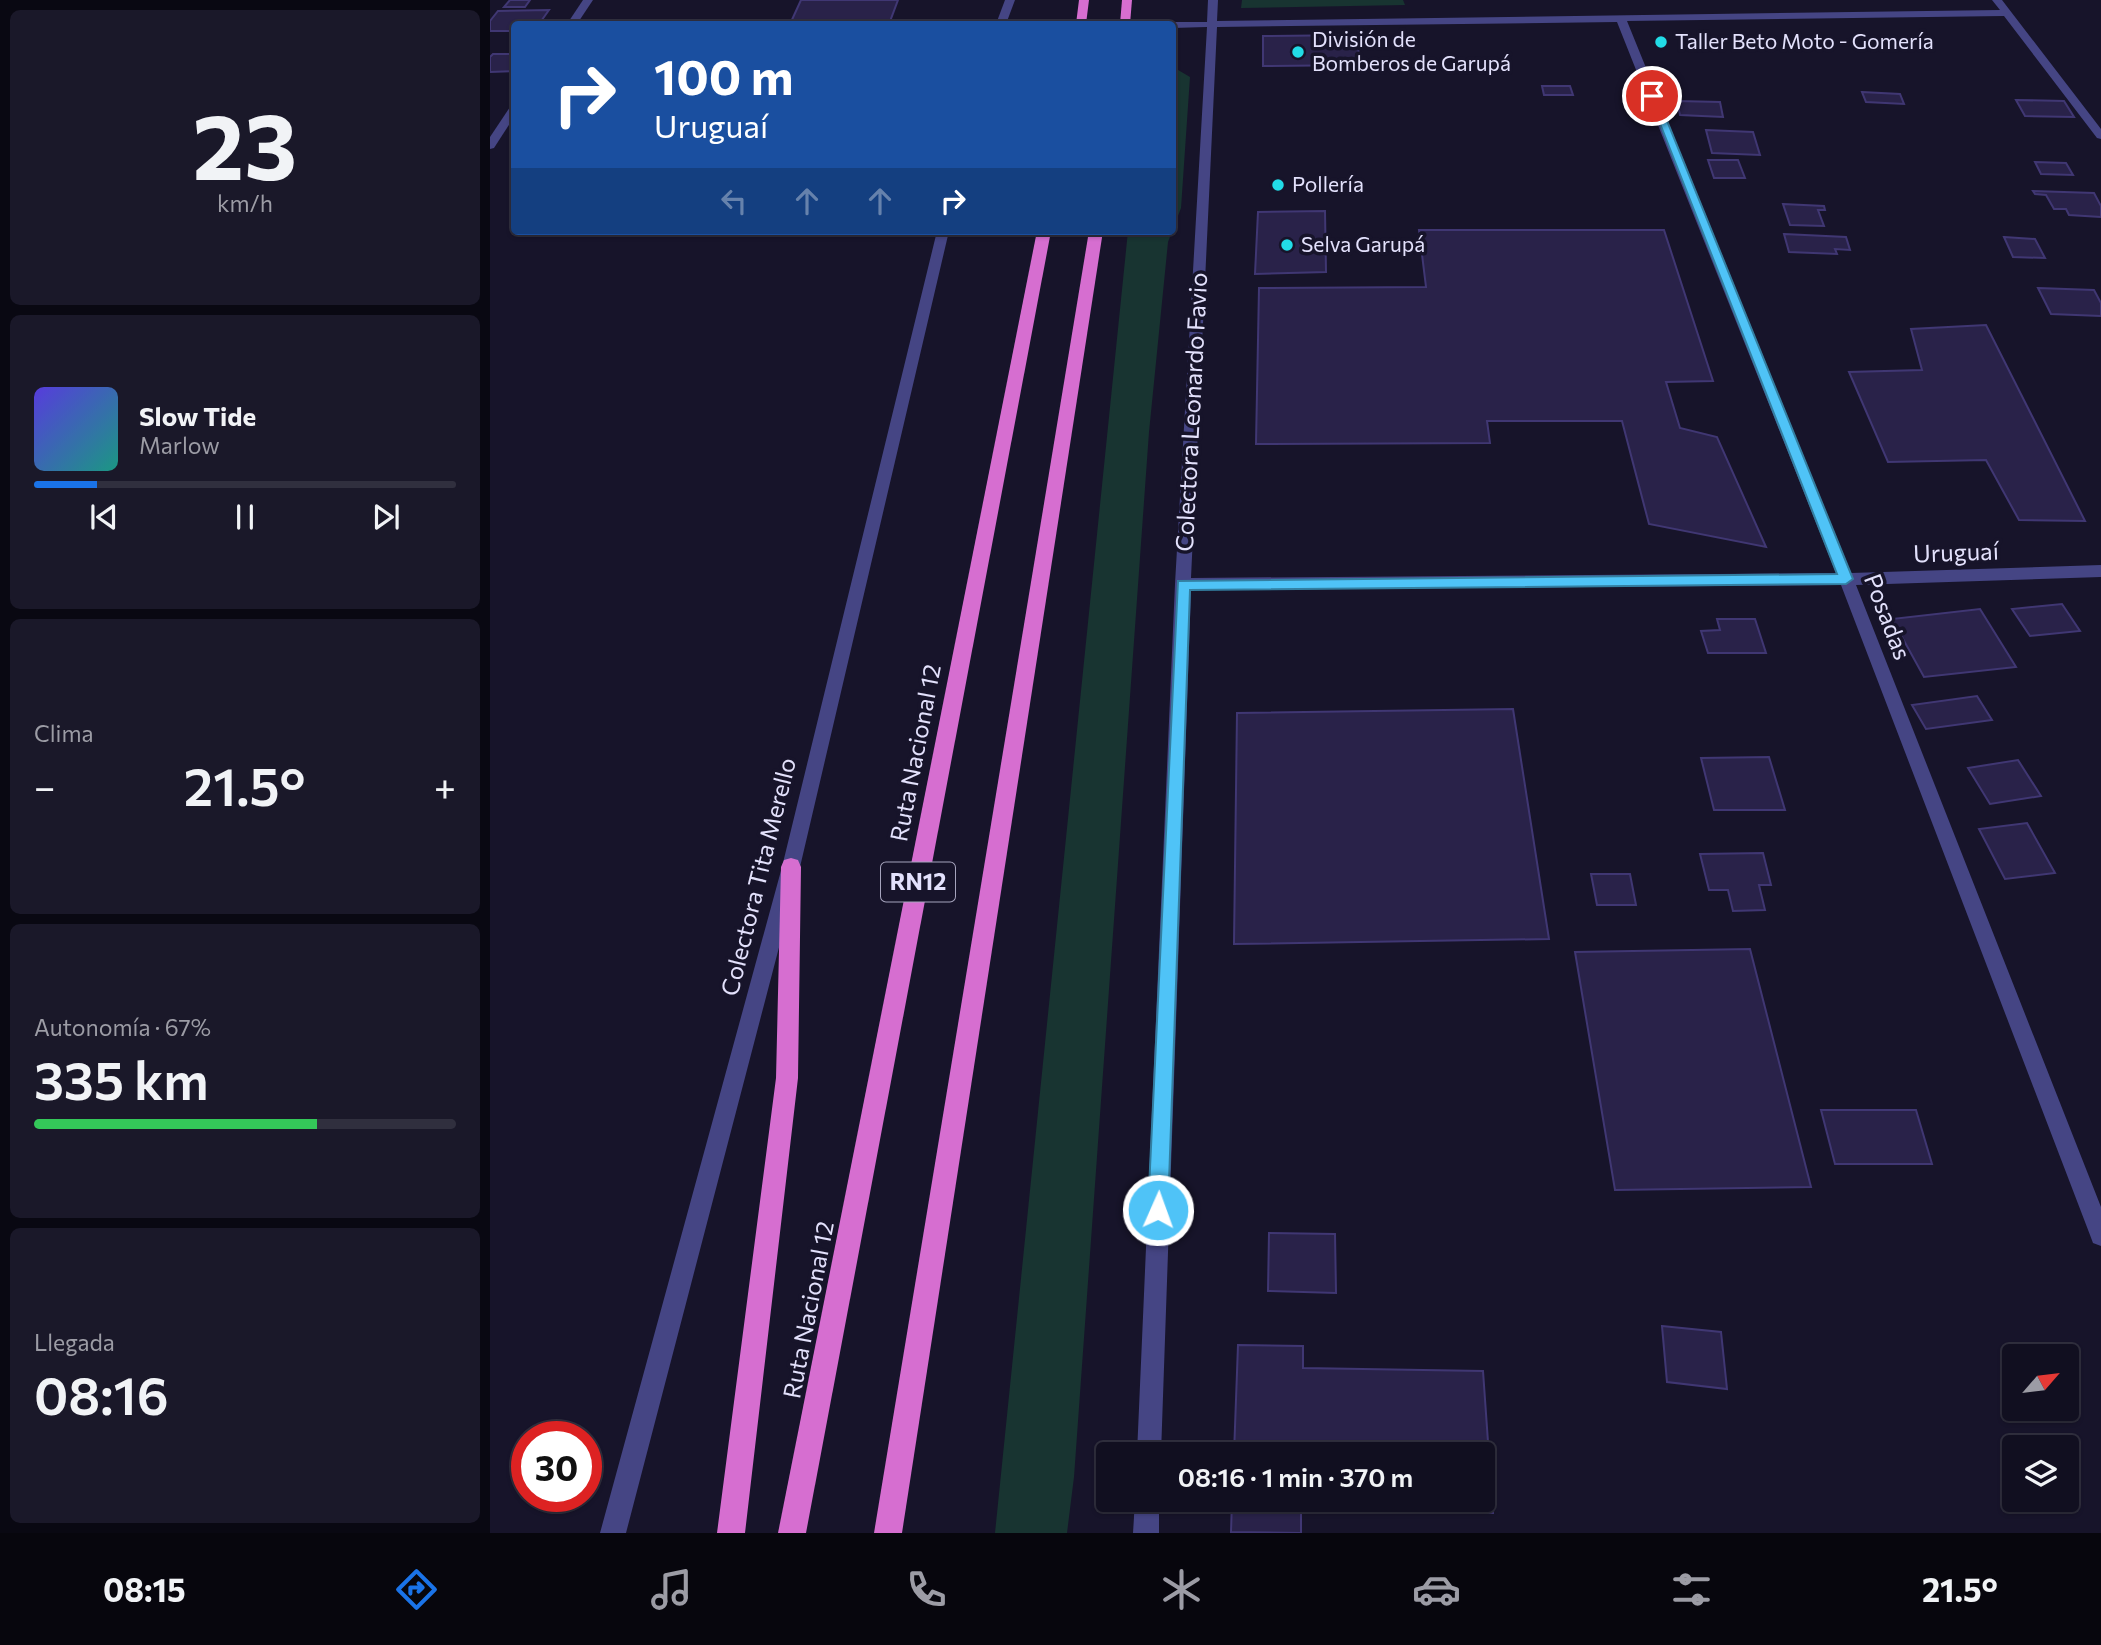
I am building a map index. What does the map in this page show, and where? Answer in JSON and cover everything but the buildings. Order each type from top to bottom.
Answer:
[{"type":"highway","points":[[1081,21],[1084,0]]},
{"type":"highway","points":[[1125,21],[1127,0]]},
{"type":"highway","name":"Ruta Nacional 12","points":[[792,1533],[1043,235]]},
{"type":"highway","name":"RN12","points":[[888,1533],[1095,235]]},
{"type":"highway","points":[[731,1533],[787,1078],[791,867]]},
{"type":"street","points":[[574,21],[588,0]]},
{"type":"street","points":[[1003,21],[1010,0]]},
{"type":"street","name":"Colectora Leonardo Favio","points":[[1149,1442],[1183,584],[1213,0]]},
{"type":"street","points":[[1997,0],[2101,136]]},
{"type":"street","points":[[1176,25],[2008,13]]},
{"type":"street","name":"Posadas","points":[[1621,19],[1846,579],[2101,1235]]},
{"type":"street","points":[[490,146],[495,129],[511,112]]},
{"type":"street","name":"Colectora Tita Merello","points":[[613,1533],[791,867],[942,235]]},
{"type":"street","name":"Uruguaí","points":[[1183,584],[1846,579],[2101,570]]},
{"type":"street","points":[[1146,1533],[1147,1512]]},
{"type":"green space","points":[[1242,0],[1403,0],[1405,5],[1241,8]]},
{"type":"green space","points":[[1176,69],[1190,77],[1181,208],[1176,221]]},
{"type":"green space","points":[[1128,235],[1171,235],[1149,432],[1074,1477],[1067,1533],[995,1533]]},
{"type":"place","name":"Taller Beto Moto - Gomería","points":[[1661,42]]},
{"type":"place","name":"División de Bomberos de Garupá","points":[[1298,52]]},
{"type":"place","name":"Pollería","points":[[1278,185]]},
{"type":"place","name":"Selva Garupá","points":[[1287,245]]},
{"type":"route","points":[[1158,1210],[1183,584],[1846,579],[1652,96]]}]
